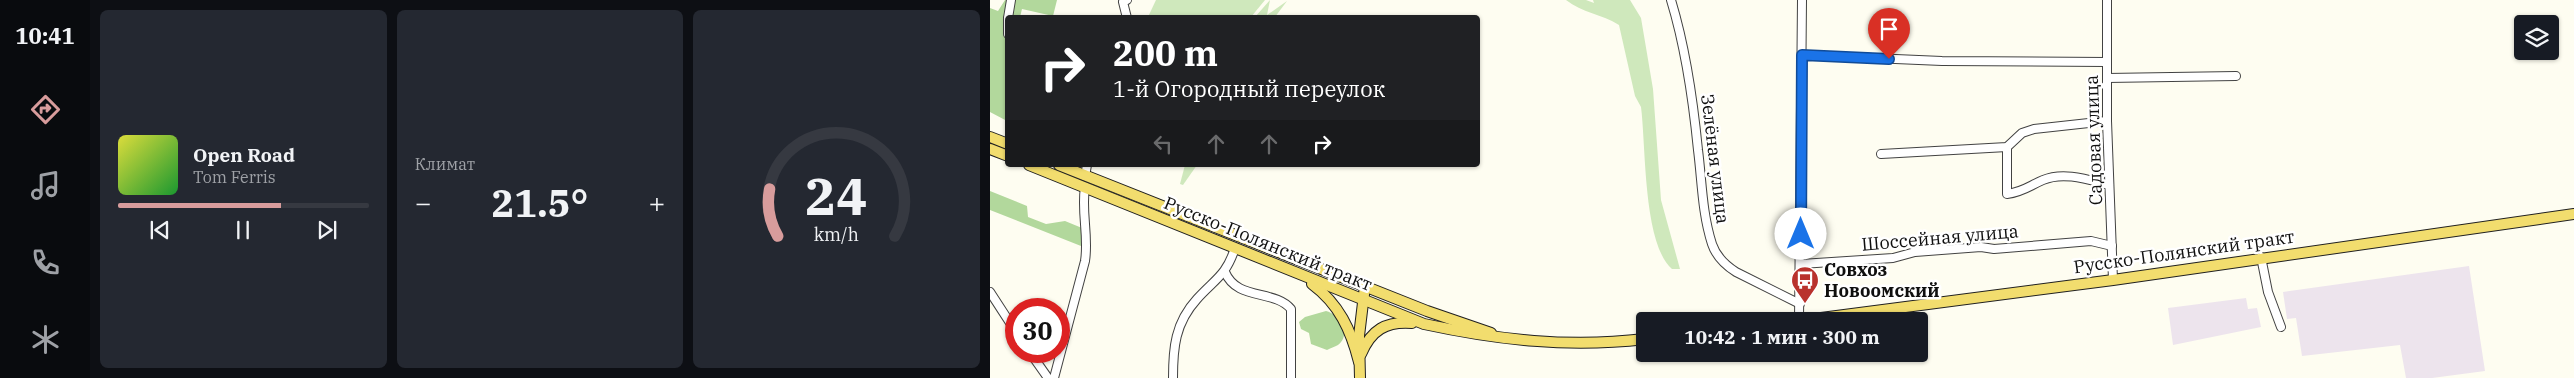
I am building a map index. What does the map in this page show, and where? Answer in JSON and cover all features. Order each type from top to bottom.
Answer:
[{"type":"main road","points":[[990,137],[1005,143]]},
{"type":"main road","points":[[990,149],[1005,155]]},
{"type":"main road","name":"Русско-Полянский тракт","points":[[1034,167],[1362,301],[1424,324],[1477,335],[1569,344],[1636,340]]},
{"type":"main road","name":"Русско-Полянский тракт","points":[[1064,167],[1365,286],[1499,336]]},
{"type":"main road","name":"Русско-Полянский тракт","points":[[1868,312],[2113,280],[2260,257],[2574,214]]},
{"type":"main road","points":[[1289,270],[1322,291],[1338,310],[1353,339],[1360,378]]},
{"type":"main road","points":[[1358,362],[1362,301],[1365,286]]},
{"type":"main road","points":[[1358,362],[1366,343],[1380,327],[1400,322],[1424,324]]},
{"type":"street","points":[[1008,15],[1011,0]]},
{"type":"street","name":"Зелёная улица","points":[[1671,0],[1685,52],[1698,150],[1703,207],[1713,245],[1726,266],[1800,304]]},
{"type":"street","points":[[1800,312],[1802,0]]},
{"type":"street","name":"Садовая улица","points":[[2107,0],[2107,121],[2113,280]]},
{"type":"street","points":[[1124,1],[1126,15]]},
{"type":"street","points":[[1802,55],[1942,61],[2106,62]]},
{"type":"street","points":[[2107,78],[2236,76]]},
{"type":"street","points":[[1881,154],[2007,147],[2022,132],[2107,121]]},
{"type":"street","points":[[2007,147],[2007,194],[2022,192],[2045,179],[2063,176],[2109,185]]},
{"type":"street","points":[[1084,176],[1086,167]]},
{"type":"street","points":[[1054,378],[1085,261],[1086,242],[1082,214],[1085,187]]},
{"type":"street","name":"Шоссейная улица","points":[[1800,264],[1893,258],[1915,252],[1981,247],[1994,249],[2091,241],[2112,246]]},
{"type":"street","points":[[1173,378],[1174,342],[1182,320],[1197,298],[1225,272],[1235,248]]},
{"type":"street","points":[[2260,257],[2268,292],[2281,327]]},
{"type":"street","points":[[1225,272],[1236,286],[1256,295],[1279,300],[1291,309],[1291,378]]},
{"type":"street","points":[[990,292],[1005,315]]},
{"type":"street","points":[[1037,363],[1048,378]]},
{"type":"shaded area","points":[[2469,266],[2485,371],[2432,378],[2406,378],[2400,345],[2302,356],[2296,318],[2287,319],[2283,292]]},
{"type":"shaded area","points":[[2246,298],[2248,309],[2257,308],[2261,327],[2173,345],[2168,308]]},
{"type":"green space","points":[[1005,0],[1057,0],[1053,15],[1022,9],[1020,15],[1005,15],[1005,120],[990,112],[990,8],[998,11]]},
{"type":"green space","points":[[1156,0],[1265,0],[1253,15],[1149,15]]},
{"type":"green space","points":[[1270,0],[1267,15],[1257,15]]},
{"type":"green space","points":[[1566,0],[1586,0],[1594,3],[1593,0],[1630,0],[1641,18],[1653,89],[1661,200],[1680,269],[1672,269],[1663,256],[1656,239],[1648,193],[1641,107],[1635,96],[1619,25],[1579,8]]},
{"type":"green space","points":[[1287,1],[1276,15],[1267,15]]},
{"type":"green space","points":[[1184,167],[1196,167],[1183,185],[1180,184]]},
{"type":"green space","points":[[990,191],[1027,206],[1028,217],[1046,224],[1065,221],[1082,228],[1081,246],[990,210]]},
{"type":"green space","points":[[1326,311],[1340,320],[1344,331],[1342,341],[1327,350],[1311,344],[1309,333],[1301,329],[1299,322],[1305,317]]},
{"type":"place","name":"Совхоз Новоомский","points":[[1805,304]]},
{"type":"route","points":[[1801,234],[1802,55],[1889,59]]}]
